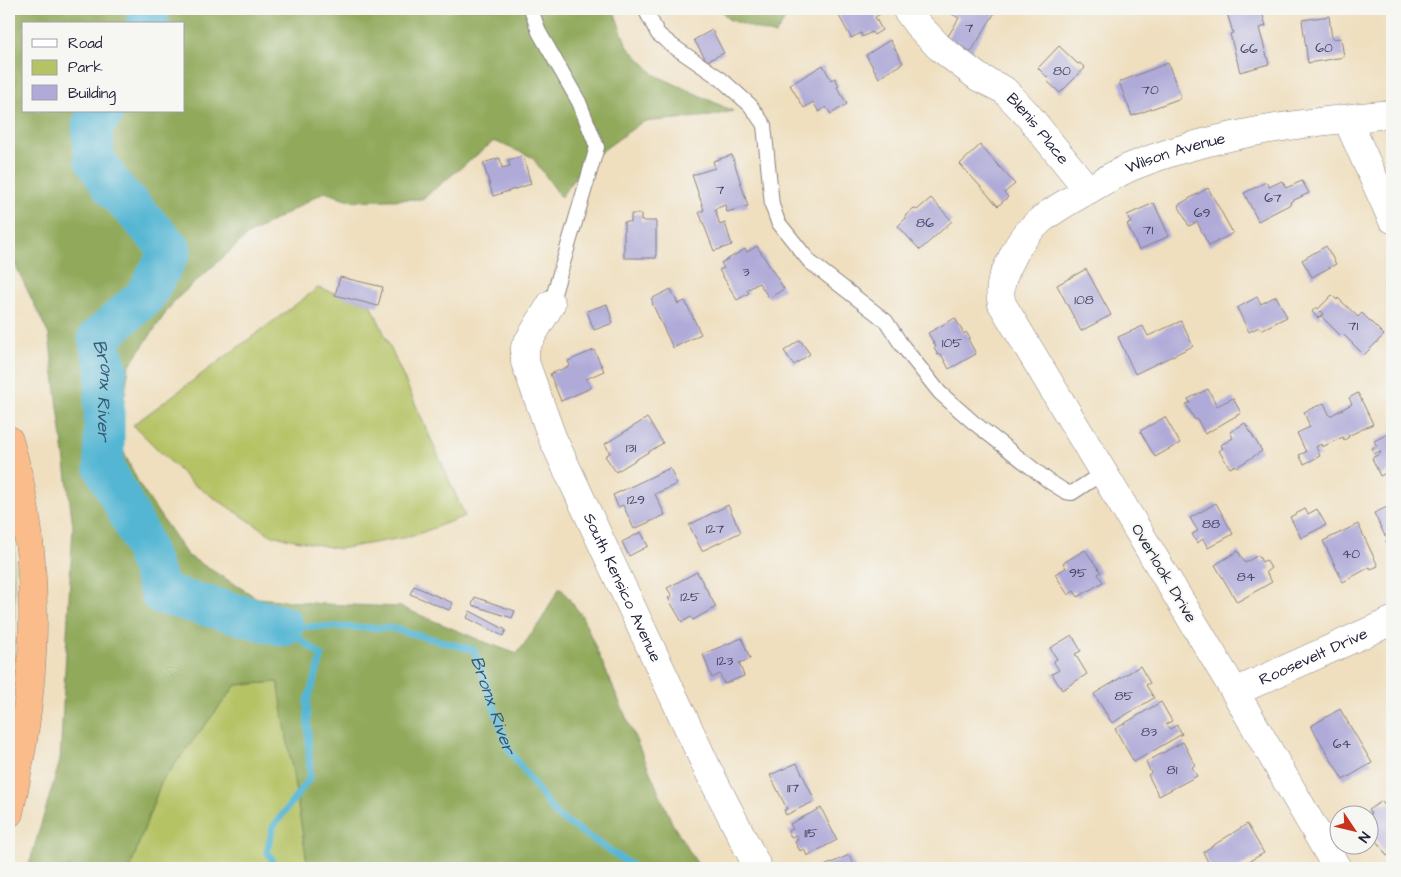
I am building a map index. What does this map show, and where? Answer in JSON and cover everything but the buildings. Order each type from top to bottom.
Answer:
[{"type":"highway","points":[[9,440],[22,492],[26,519],[31,564],[33,628],[27,721],[9,813]]},
{"type":"street","name":"Blenis Place","points":[[906,9],[917,24],[939,47],[978,77],[1004,90],[1027,114],[1088,190]]},
{"type":"street","name":"Wilson Avenue","points":[[1003,277],[1016,249],[1035,225],[1050,211],[1132,166],[1199,144],[1239,135],[1347,118],[1392,114]]},
{"type":"street","points":[[1347,118],[1392,219]]},
{"type":"street","name":"Overlook Drive","points":[[1003,277],[1000,283],[999,294],[1002,304],[1236,692],[1337,868]]},
{"type":"street","name":"South Kensico Avenue","points":[[551,304],[525,348],[525,362],[552,437],[708,770],[758,868]]},
{"type":"street","name":"Roosevelt Drive","points":[[1236,692],[1392,621]]},
{"type":"lane","points":[[531,9],[539,32],[579,102],[597,147],[551,304]]},
{"type":"lane","points":[[645,9],[658,34],[672,46],[721,79],[750,105],[764,125],[772,205],[778,222],[810,262],[886,321],[901,344],[940,393],[973,422],[1050,482],[1066,492],[1072,493],[1104,472]]},
{"type":"green space","points":[[9,9],[613,9],[627,46],[655,75],[733,111],[711,116],[642,122],[584,164],[561,197],[532,157],[494,141],[422,199],[353,201],[324,192],[248,235],[174,301],[129,366],[118,440],[140,486],[187,555],[257,598],[323,604],[401,607],[517,654],[542,619],[560,587],[582,616],[673,825],[700,868],[308,868],[278,682],[236,685],[161,782],[130,868],[28,868],[60,761],[73,526],[49,335],[9,252]]},
{"type":"green space","points":[[720,9],[792,9],[775,35],[728,19]]},
{"type":"green space","points":[[318,288],[371,304],[465,516],[413,536],[339,549],[271,535],[193,484],[133,425]]},
{"type":"green space","points":[[9,515],[15,537],[14,645],[9,707]]},
{"type":"green space","points":[[279,682],[308,868],[130,868],[161,782],[236,685]]},
{"type":"waterway","name":"Bronx River","points":[[146,9],[149,22]]},
{"type":"waterway","name":"Bronx River","points":[[103,112],[92,125],[94,158],[111,185],[171,250],[145,296],[98,338],[107,368],[104,402],[104,467],[139,534],[161,594],[283,626]]},
{"type":"waterway","name":"Bronx River","points":[[283,626],[391,628],[474,650],[509,750],[556,815],[636,868]]},
{"type":"waterway","name":"Bronx River","points":[[277,868],[267,851],[273,827],[310,778],[307,702],[322,656],[283,626]]}]
